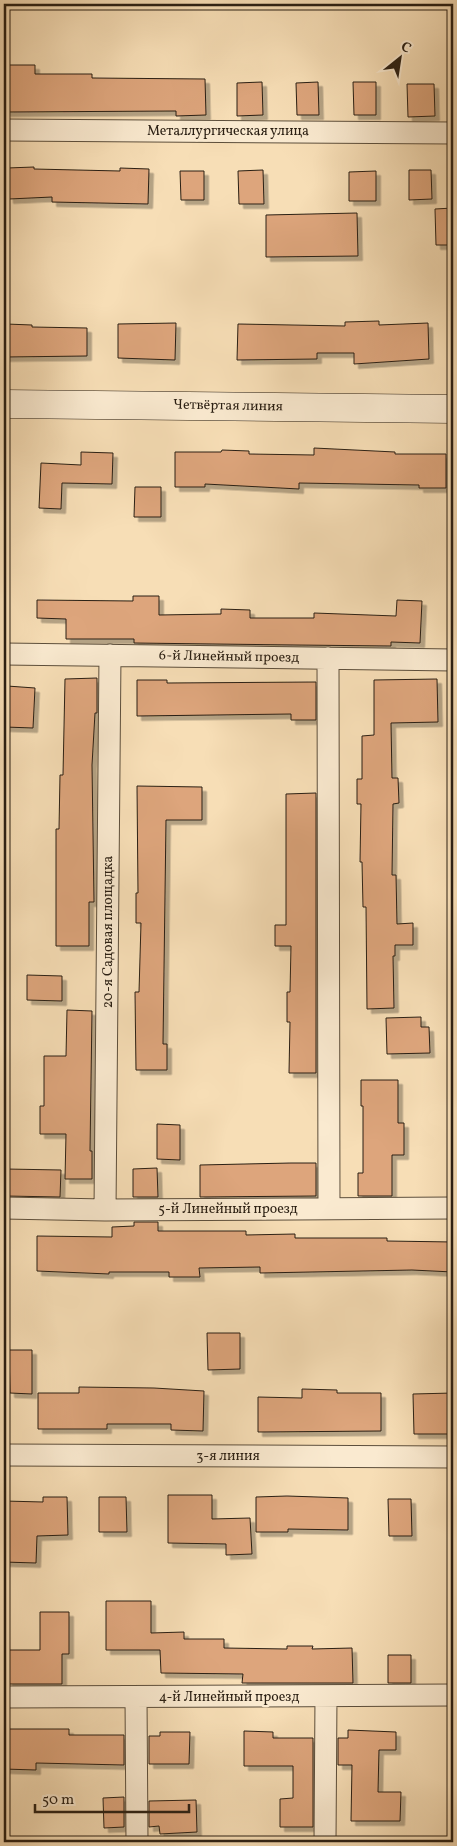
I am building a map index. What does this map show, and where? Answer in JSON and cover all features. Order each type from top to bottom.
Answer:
[{"type":"street","name":"Металлургическая улица","points":[[4,130],[453,133]]},
{"type":"street","name":"Четвёртая линия","points":[[4,404],[453,409]]},
{"type":"street","name":"6-й Линейный проезд","points":[[4,654],[453,660]]},
{"type":"street","name":"20-я Садовая площадка","points":[[105,1210],[110,655]]},
{"type":"street","points":[[328,658],[329,1208]]},
{"type":"street","name":"5-й Линейный проезд","points":[[4,1208],[105,1210],[453,1208]]},
{"type":"street","name":"3-я линия","points":[[4,1455],[453,1457]]},
{"type":"street","name":"4-й Линейный проезд","points":[[4,1697],[136,1698],[453,1695]]},
{"type":"street","points":[[325,1842],[326,1696]]},
{"type":"street","points":[[136,1698],[137,1842]]},
{"type":"building","points":[[5,65],[35,65],[35,74],[92,74],[92,78],[205,79],[206,115],[176,116],[176,111],[6,112]]},
{"type":"building","points":[[262,82],[263,115],[237,116],[237,83]]},
{"type":"building","points":[[318,82],[319,115],[297,115],[296,83]]},
{"type":"building","points":[[353,82],[376,82],[376,115],[354,115]]},
{"type":"building","points":[[407,84],[434,84],[435,116],[408,117]]},
{"type":"building","points":[[34,167],[34,169],[120,171],[120,168],[149,169],[148,204],[52,202],[52,197],[9,199],[7,168]]},
{"type":"building","points":[[263,170],[264,204],[239,204],[238,171]]},
{"type":"building","points":[[409,170],[431,170],[432,199],[409,200]]},
{"type":"building","points":[[180,171],[204,171],[204,200],[181,200]]},
{"type":"building","points":[[376,171],[376,201],[349,201],[349,172]]},
{"type":"building","points":[[453,208],[453,245],[436,245],[435,209]]},
{"type":"building","points":[[357,213],[358,256],[266,257],[266,215]]},
{"type":"building","points":[[379,321],[379,325],[428,323],[429,359],[354,364],[354,353],[317,353],[317,359],[237,360],[238,324],[345,326],[345,322]]},
{"type":"building","points":[[176,323],[175,360],[118,358],[118,324]]},
{"type":"building","points":[[6,324],[32,325],[32,327],[87,328],[87,356],[5,357]]},
{"type":"building","points":[[314,448],[395,452],[395,454],[446,454],[446,488],[419,488],[419,485],[299,483],[299,489],[205,484],[205,487],[175,487],[175,452],[221,452],[222,450],[249,451],[249,454],[314,455]]},
{"type":"building","points":[[81,452],[113,453],[112,484],[62,483],[61,509],[39,508],[41,463],[81,465]]},
{"type":"building","points":[[135,487],[161,487],[161,517],[134,517]]},
{"type":"building","points":[[133,596],[159,596],[159,615],[221,614],[221,609],[250,610],[250,618],[314,618],[314,613],[396,616],[397,600],[422,601],[420,643],[391,642],[391,646],[296,645],[134,643],[134,639],[66,639],[66,619],[37,618],[37,600],[133,601]]},
{"type":"building","points":[[97,678],[97,713],[95,713],[92,765],[94,902],[89,902],[89,946],[56,946],[56,829],[59,829],[60,775],[63,775],[65,679]]},
{"type":"building","points":[[437,679],[438,722],[391,723],[392,778],[398,778],[399,803],[393,804],[392,875],[396,875],[397,924],[413,923],[413,945],[395,945],[395,956],[393,956],[394,1008],[367,1009],[366,907],[363,907],[362,862],[360,862],[361,804],[357,804],[357,779],[362,779],[362,736],[374,735],[374,680]]},
{"type":"building","points":[[137,680],[167,680],[167,683],[316,682],[316,720],[291,720],[291,714],[137,716]]},
{"type":"building","points":[[7,686],[35,688],[33,728],[5,727]]},
{"type":"building","points":[[137,786],[202,787],[202,820],[166,820],[163,1044],[167,1044],[167,1070],[136,1070],[135,992],[139,992],[141,923],[136,923],[136,893],[138,893]]},
{"type":"building","points":[[316,793],[316,1073],[289,1073],[290,1022],[287,1022],[287,992],[290,992],[291,946],[275,946],[275,925],[286,925],[286,794]]},
{"type":"building","points":[[27,975],[62,976],[62,1001],[27,1000]]},
{"type":"building","points":[[67,1010],[92,1011],[90,1151],[92,1151],[92,1179],[65,1179],[66,1134],[40,1134],[40,1106],[44,1106],[44,1056],[66,1056]]},
{"type":"building","points":[[421,1017],[421,1027],[429,1027],[430,1053],[387,1054],[386,1018]]},
{"type":"building","points":[[361,1080],[398,1080],[398,1123],[404,1123],[404,1155],[392,1155],[392,1196],[358,1196],[358,1173],[363,1173]]},
{"type":"building","points":[[157,1124],[180,1125],[180,1160],[157,1159]]},
{"type":"building","points":[[316,1163],[316,1196],[200,1197],[200,1165]]},
{"type":"building","points":[[157,1168],[158,1197],[133,1197],[133,1169]]},
{"type":"building","points":[[6,1169],[61,1170],[60,1197],[6,1196]]},
{"type":"building","points":[[134,1222],[158,1222],[158,1231],[246,1231],[246,1235],[295,1234],[295,1238],[387,1238],[387,1241],[453,1242],[453,1272],[412,1270],[260,1273],[260,1267],[199,1268],[200,1277],[169,1277],[169,1272],[109,1272],[109,1274],[37,1271],[37,1236],[112,1237],[112,1227],[134,1226]]},
{"type":"building","points":[[207,1333],[240,1333],[240,1369],[208,1370]]},
{"type":"building","points":[[9,1350],[32,1350],[32,1394],[10,1393]]},
{"type":"building","points":[[79,1387],[204,1391],[203,1431],[171,1430],[171,1424],[107,1424],[107,1429],[38,1429],[38,1393],[79,1393]]},
{"type":"building","points":[[302,1389],[337,1390],[337,1393],[381,1393],[381,1431],[258,1432],[258,1397],[302,1398]]},
{"type":"building","points":[[453,1393],[453,1434],[414,1434],[413,1394]]},
{"type":"building","points":[[168,1495],[212,1495],[212,1519],[250,1518],[252,1554],[226,1555],[226,1544],[168,1543]]},
{"type":"building","points":[[43,1497],[67,1497],[68,1535],[37,1536],[36,1563],[4,1562],[4,1501],[43,1502]]},
{"type":"building","points":[[99,1497],[126,1497],[127,1532],[99,1532]]},
{"type":"building","points":[[256,1497],[348,1498],[348,1530],[288,1529],[288,1532],[256,1532]]},
{"type":"building","points":[[388,1499],[411,1499],[412,1536],[389,1536]]},
{"type":"building","points":[[106,1601],[151,1601],[151,1633],[184,1632],[184,1639],[224,1639],[224,1648],[287,1649],[287,1646],[313,1646],[312,1649],[352,1648],[353,1683],[242,1683],[243,1674],[161,1673],[160,1650],[106,1650]]},
{"type":"building","points":[[40,1612],[69,1612],[69,1654],[62,1654],[62,1684],[8,1684],[8,1650],[40,1650]]},
{"type":"building","points":[[388,1655],[411,1655],[411,1683],[388,1683]]},
{"type":"building","points":[[4,1729],[69,1729],[69,1735],[124,1735],[124,1765],[36,1763],[36,1770],[4,1769]]},
{"type":"building","points":[[348,1730],[396,1732],[396,1750],[379,1750],[378,1792],[401,1792],[400,1821],[351,1821],[352,1765],[338,1765],[338,1738],[348,1738]]},
{"type":"building","points":[[244,1731],[273,1732],[273,1738],[313,1738],[313,1827],[280,1827],[280,1799],[293,1798],[293,1766],[244,1766]]},
{"type":"building","points":[[160,1732],[190,1732],[189,1764],[149,1764],[149,1736],[160,1736]]},
{"type":"building","points":[[124,1797],[124,1827],[104,1828],[103,1798]]},
{"type":"building","points":[[196,1800],[197,1832],[160,1834],[159,1826],[149,1827],[149,1801]]}]
